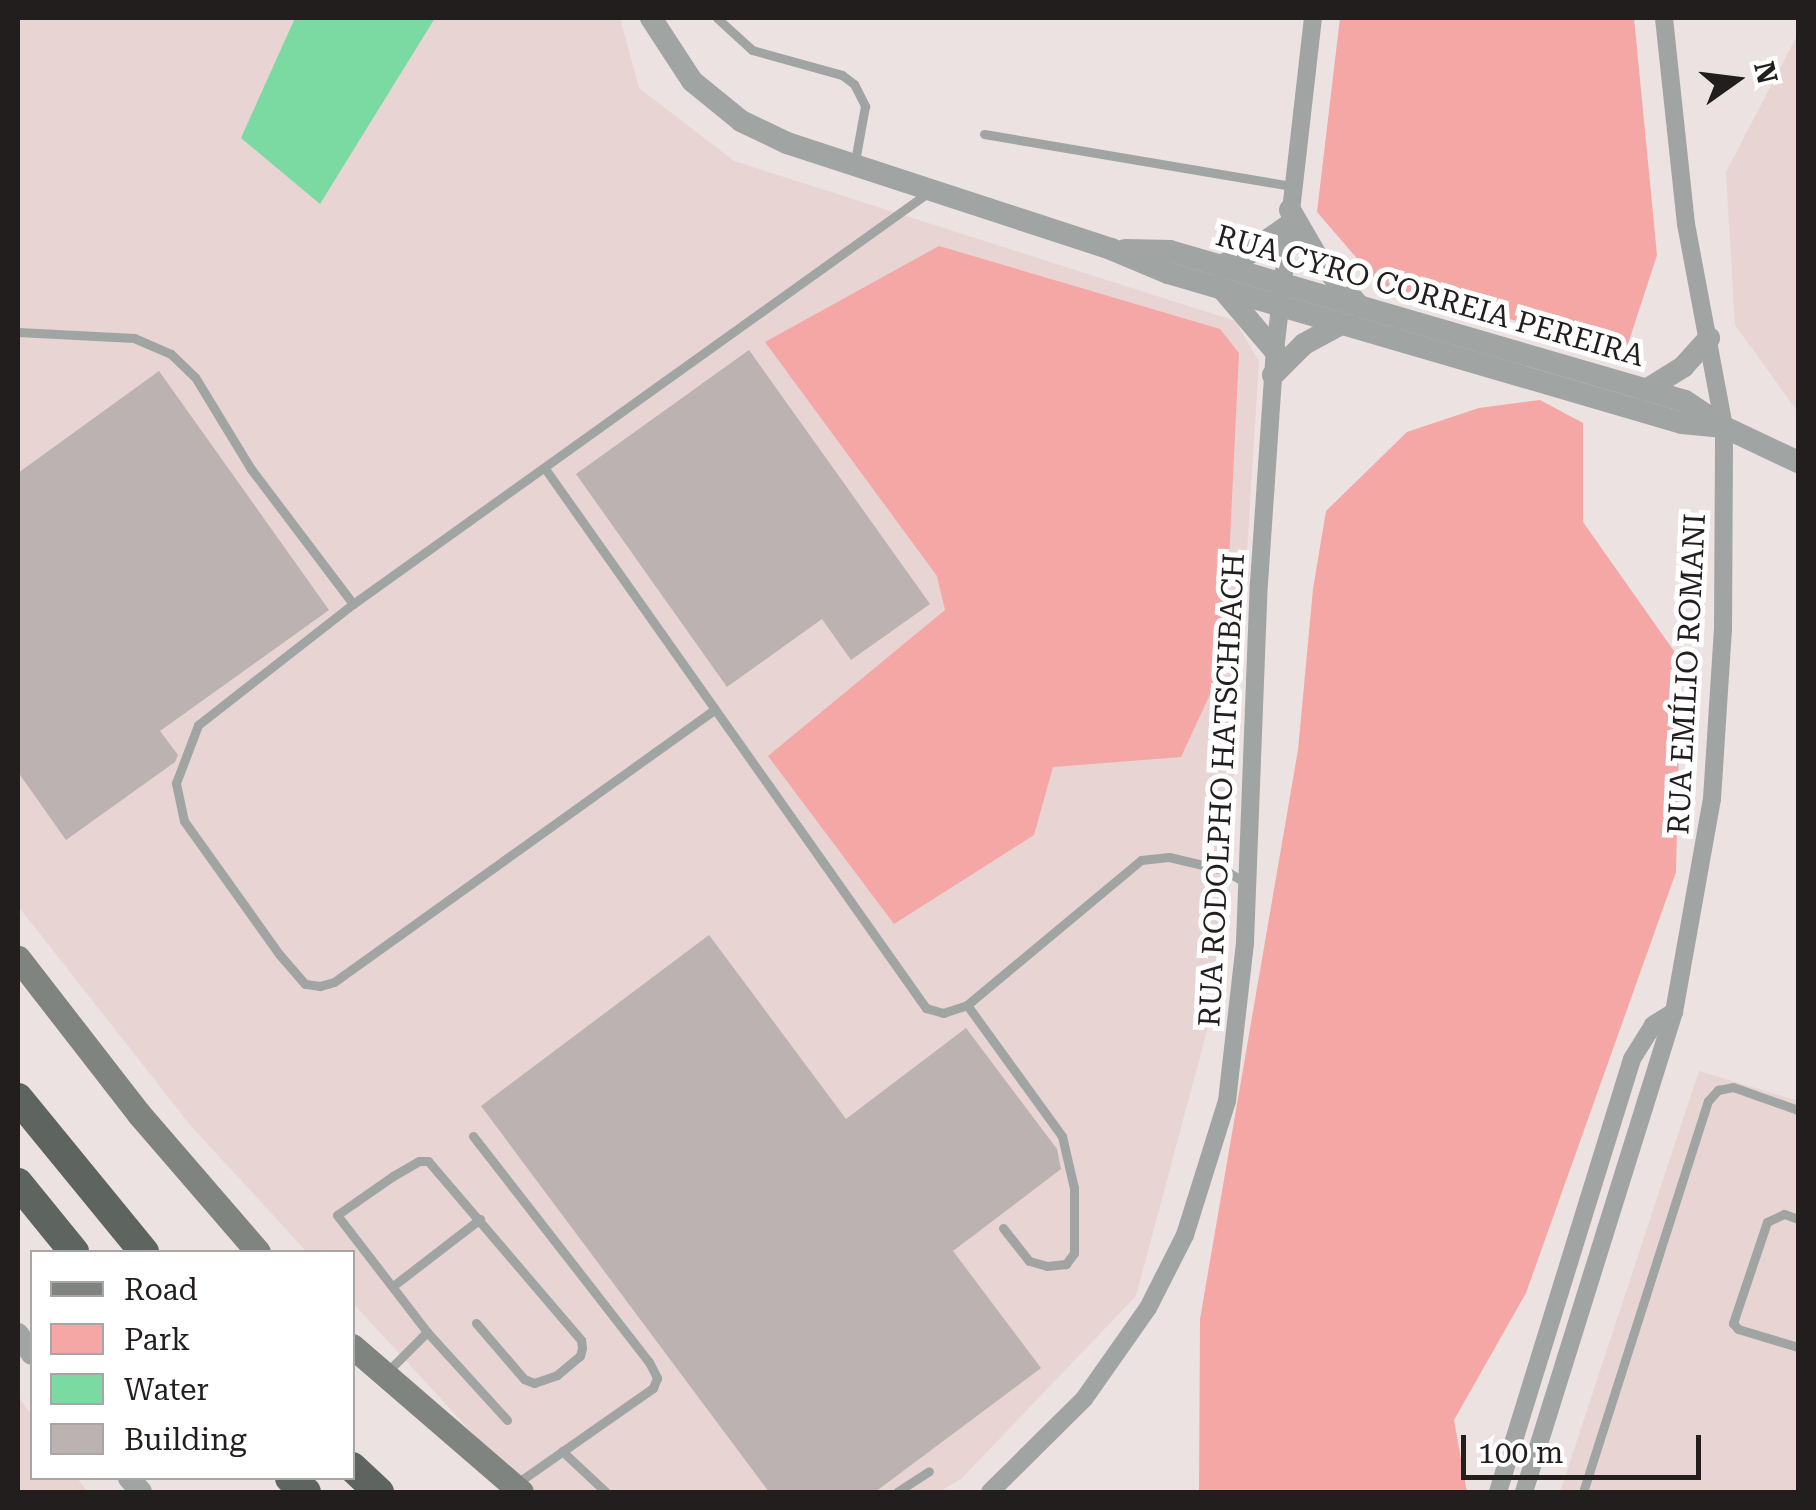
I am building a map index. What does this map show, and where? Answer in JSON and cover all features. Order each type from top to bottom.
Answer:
[{"type":"highway","points":[[18,1098],[142,1250]]},
{"type":"highway","points":[[18,1183],[72,1250]]},
{"type":"highway","points":[[355,1470],[379,1492]]},
{"type":"main road","points":[[18,958],[150,1128],[256,1250]]},
{"type":"main road","points":[[355,1349],[517,1489]]},
{"type":"street","name":"RUA CYRO CORREIA PEREIRA","points":[[651,18],[692,81],[740,121],[787,143],[1111,250],[1280,295],[1341,324],[1682,423],[1724,427]]},
{"type":"street","name":"RUA RODOLPHO HATSCHBACH","points":[[991,1492],[1059,1427],[1100,1379],[1148,1308],[1185,1235],[1230,1086],[1248,884],[1260,582],[1274,363],[1313,18]]},
{"type":"street","name":"RUA EMÍLIO ROMANI","points":[[1524,1492],[1674,1012],[1712,799],[1722,630],[1724,427],[1686,224],[1664,18]]},
{"type":"street","points":[[1341,324],[1274,363],[1221,277],[1257,249],[1291,207],[1319,260],[1359,306]]},
{"type":"street","name":"RUA CYRO CORREIA PEREIRA","points":[[1280,295],[1359,306],[1685,401],[1724,427],[1798,462]]},
{"type":"street","points":[[1646,390],[1683,367],[1709,338]]},
{"type":"street","points":[[1498,1492],[1632,1059],[1653,1025],[1674,1012]]},
{"type":"lane","points":[[716,18],[752,50],[842,76],[854,84],[865,106],[854,165]]},
{"type":"lane","points":[[984,134],[1291,207]]},
{"type":"lane","points":[[714,710],[334,982],[306,984],[184,821],[176,783],[198,725],[353,604],[546,470],[931,190]]},
{"type":"lane","points":[[18,332],[134,338],[171,354],[195,378],[251,469],[353,604]]},
{"type":"lane","points":[[546,470],[926,1008],[943,1013],[967,1005],[1141,860],[1168,857],[1224,870],[1248,884]]},
{"type":"lane","points":[[967,1005],[1062,1136],[1074,1188],[1074,1253],[1066,1264],[1047,1266],[1029,1261],[1003,1228]]},
{"type":"lane","points":[[1596,1492],[1584,1491],[1708,1100],[1718,1090],[1732,1087],[1798,1110]]},
{"type":"lane","points":[[473,1136],[649,1362],[657,1378],[653,1388],[562,1451],[517,1489]]},
{"type":"lane","points":[[476,1323],[524,1379],[534,1383],[557,1375],[580,1356],[581,1340],[428,1161],[406,1168],[337,1215],[427,1332],[507,1420]]},
{"type":"lane","points":[[1798,1219],[1774,1215],[1766,1222],[1733,1323],[1738,1329],[1798,1347]]},
{"type":"lane","points":[[393,1286],[480,1220]]},
{"type":"lane","points":[[384,1375],[427,1332]]},
{"type":"lane","points":[[562,1451],[606,1492]]},
{"type":"lane","points":[[897,1492],[929,1471]]},
{"type":"shaded area","points":[[18,18],[620,18],[639,88],[734,161],[1235,321],[1259,361],[1220,982],[1136,1296],[961,1479],[939,1492],[537,1492],[495,1458],[355,1305],[355,1250],[305,1250],[191,1126],[18,906]]},
{"type":"shaded area","points":[[1798,34],[1798,412],[1735,325],[1726,172]]},
{"type":"shaded area","points":[[1699,1071],[1798,1101],[1798,1492],[1560,1492]]},
{"type":"shaded area","points":[[18,1396],[30,1413],[30,1480],[79,1480],[88,1492],[18,1492]]},
{"type":"green space","points":[[1340,18],[1634,18],[1657,255],[1626,350],[1380,285],[1317,212]]},
{"type":"green space","points":[[939,246],[1220,329],[1239,353],[1224,664],[1181,757],[1053,767],[1034,835],[894,924],[768,756],[945,610],[937,576],[765,342]]},
{"type":"green space","points":[[1540,400],[1583,423],[1583,522],[1681,661],[1676,872],[1526,1293],[1454,1420],[1467,1492],[1199,1492],[1200,1319],[1298,750],[1313,589],[1326,511],[1407,432],[1479,408]]},
{"type":"water","points":[[295,18],[435,18],[320,204],[241,138]]},
{"type":"building","points":[[749,350],[930,604],[851,660],[822,619],[727,687],[576,474]]},
{"type":"building","points":[[159,371],[329,610],[160,731],[178,755],[175,762],[66,840],[18,772],[18,473]]},
{"type":"building","points":[[709,935],[846,1119],[966,1028],[1057,1149],[1061,1169],[953,1251],[1041,1368],[875,1492],[769,1492],[481,1106]]}]
